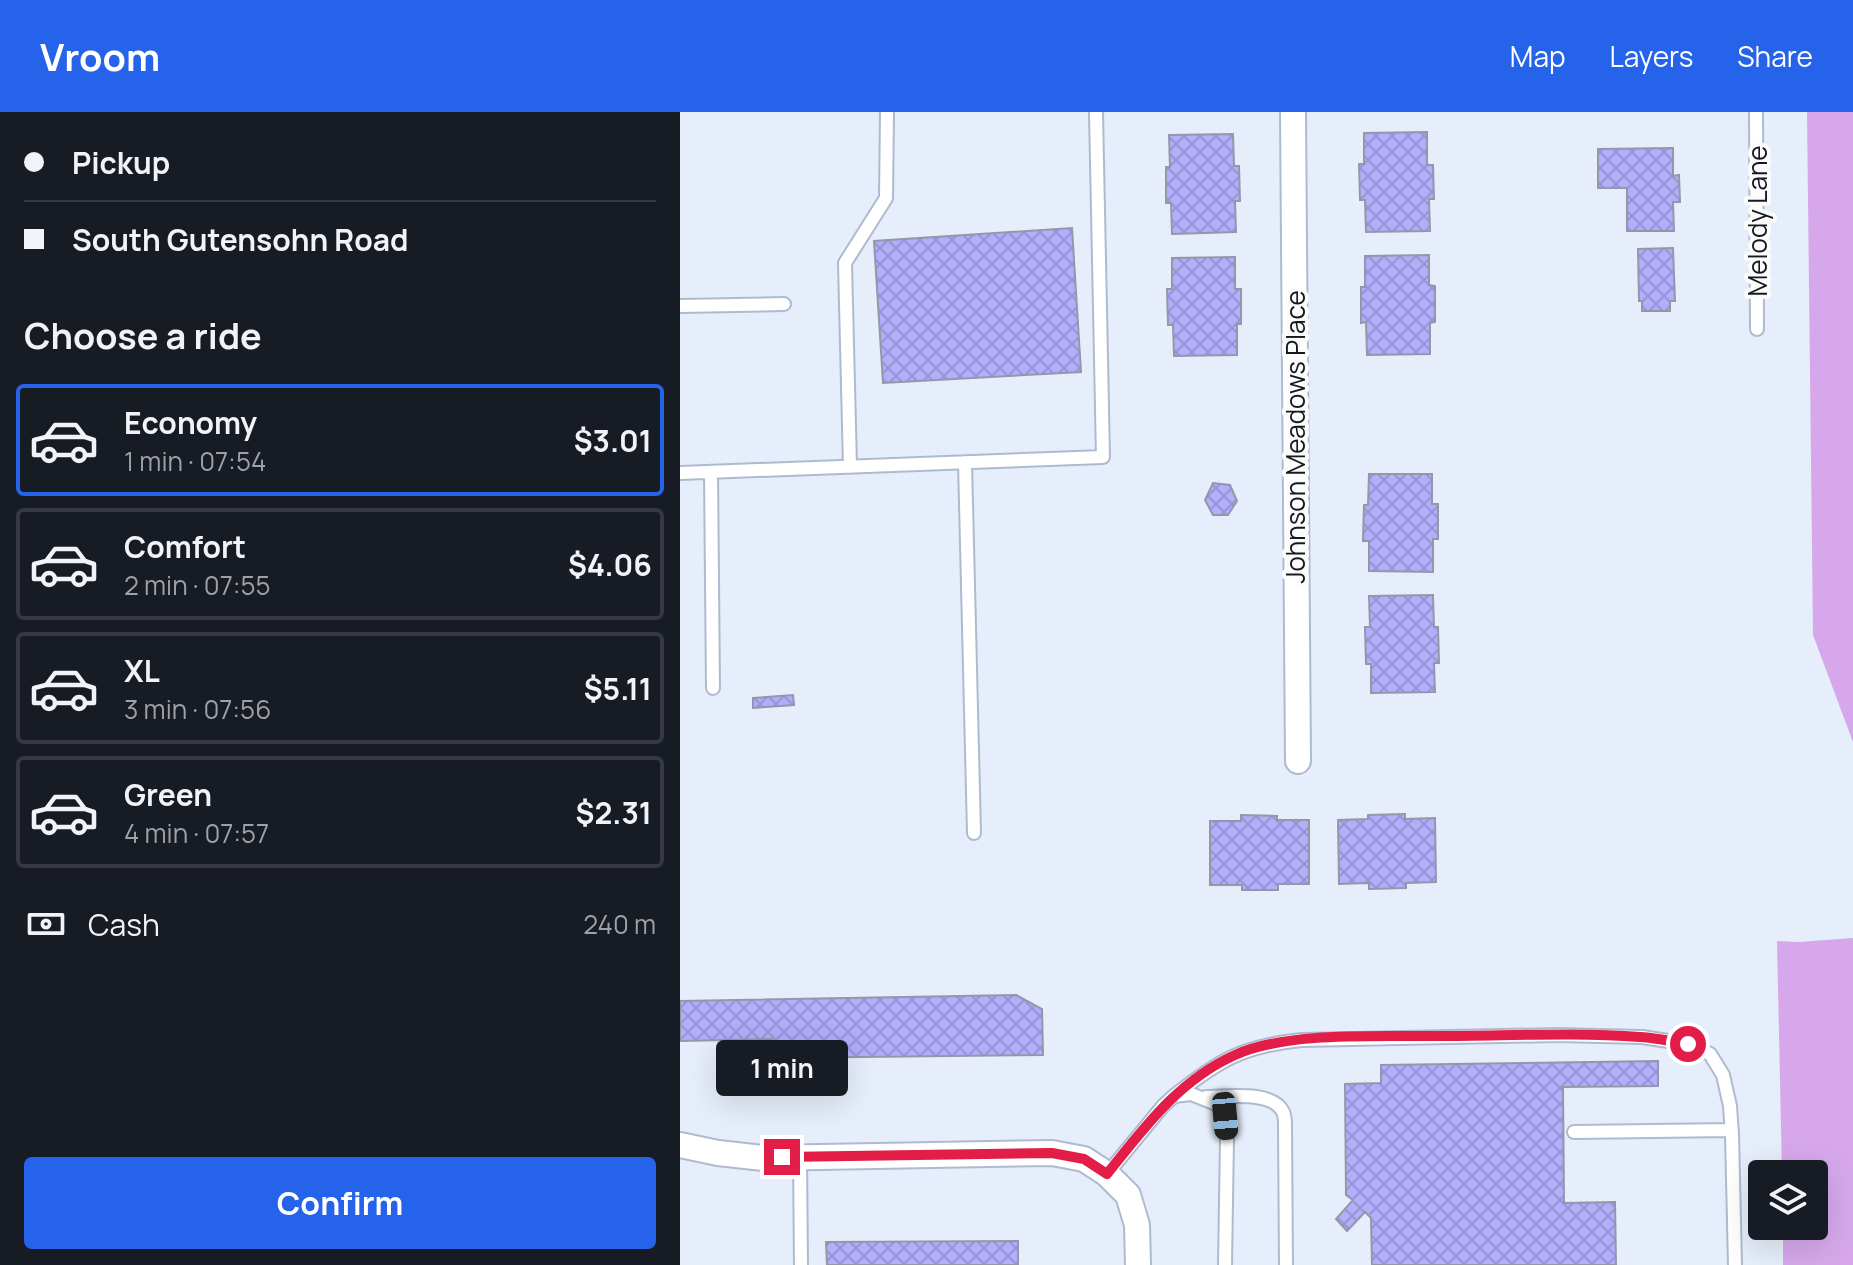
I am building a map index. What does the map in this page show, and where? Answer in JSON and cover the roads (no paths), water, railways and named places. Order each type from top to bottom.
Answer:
[{"type":"street","name":"Johnson Meadows Place","points":[[1293,112],[1298,761]]},
{"type":"street","points":[[680,1145],[763,1158],[1052,1153],[1084,1159],[1107,1174],[1128,1195],[1137,1225],[1138,1265]]},
{"type":"lane","points":[[850,467],[845,263],[886,198],[887,112]]},
{"type":"lane","points":[[680,473],[1103,457],[1096,112]]},
{"type":"lane","name":"Melody Lane","points":[[1756,112],[1757,329]]},
{"type":"lane","points":[[680,306],[784,304]]},
{"type":"lane","points":[[965,462],[974,833]]},
{"type":"lane","points":[[711,472],[713,688]]},
{"type":"lane","points":[[1107,1174],[1163,1106],[1206,1070],[1238,1053],[1274,1043],[1352,1037],[1642,1037],[1688,1044],[1710,1054],[1723,1075],[1732,1130],[1735,1265]]},
{"type":"lane","points":[[1174,1096],[1261,1097],[1276,1103],[1283,1111],[1286,1265]]},
{"type":"lane","points":[[1203,1097],[1222,1108],[1225,1116],[1225,1265]]},
{"type":"lane","points":[[1574,1132],[1732,1130]]},
{"type":"lane","points":[[800,1157],[801,1265]]}]
